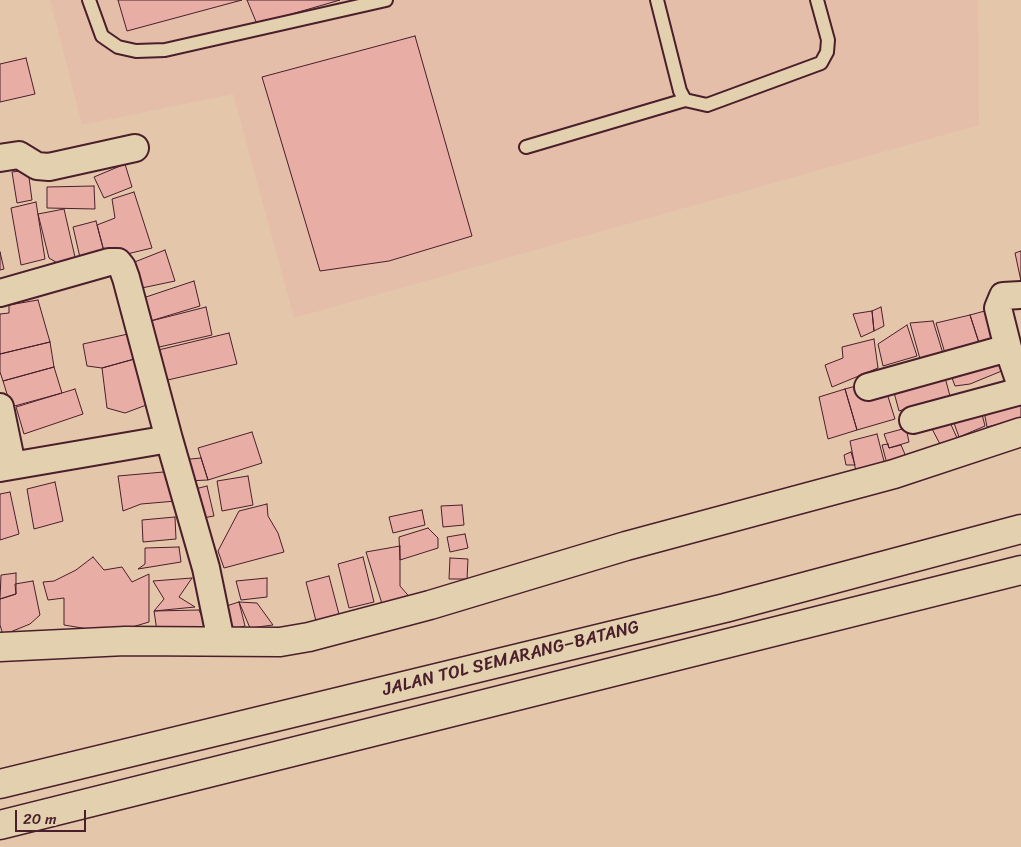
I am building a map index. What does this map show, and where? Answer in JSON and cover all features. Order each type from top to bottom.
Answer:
[{"type":"main road","points":[[0,647],[125,641],[280,642],[309,637],[430,605],[626,546],[894,474],[1021,432]]},
{"type":"main road","name":"JALAN TOL SEMARANG–BATANG","points":[[0,784],[725,608],[1021,529]]},
{"type":"main road","points":[[0,825],[1021,570]]},
{"type":"street","points":[[0,158],[19,155],[37,166],[49,167],[135,148]]},
{"type":"street","points":[[0,293],[109,262],[118,262],[122,268],[206,568],[221,641]]},
{"type":"street","points":[[1021,295],[1002,296],[998,308],[1008,348],[1021,386]]},
{"type":"street","points":[[868,387],[1008,348]]},
{"type":"street","points":[[913,420],[1021,391]]},
{"type":"street","points":[[0,407],[6,466],[170,439]]},
{"type":"lane","points":[[89,0],[102,36],[118,47],[136,51],[165,50],[386,0]]},
{"type":"lane","points":[[656,0],[680,91],[686,100]]},
{"type":"lane","points":[[526,147],[686,100],[707,105],[821,63],[827,52],[828,40],[817,0]]},
{"type":"shaded area","points":[[50,0],[978,0],[979,125],[294,318],[233,94],[82,125]]},
{"type":"building","points":[[118,0],[242,0],[127,31]]},
{"type":"building","points":[[247,0],[340,0],[257,24]]},
{"type":"building","points":[[415,36],[472,236],[389,261],[320,271],[262,77]]},
{"type":"building","points":[[26,58],[35,94],[0,102],[0,64]]},
{"type":"building","points":[[125,164],[132,187],[104,198],[94,177]]},
{"type":"building","points":[[28,170],[32,200],[17,203],[12,172]]},
{"type":"building","points":[[94,186],[95,209],[47,208],[47,187]]},
{"type":"building","points":[[134,192],[152,248],[106,259],[97,225],[115,218],[112,199]]},
{"type":"building","points":[[36,202],[45,259],[21,265],[11,208]]},
{"type":"building","points":[[64,209],[75,257],[59,264],[49,258],[38,214]]},
{"type":"building","points":[[96,221],[106,259],[81,262],[73,227]]},
{"type":"building","points":[[165,250],[175,281],[137,289],[127,265]]},
{"type":"building","points":[[1021,251],[1021,281],[1015,253]]},
{"type":"building","points":[[0,252],[4,269],[0,270]]},
{"type":"building","points":[[194,281],[200,306],[147,322],[137,300]]},
{"type":"building","points":[[38,300],[50,342],[0,354],[0,314],[9,313],[9,305]]},
{"type":"building","points":[[206,307],[212,335],[155,348],[147,322]]},
{"type":"building","points":[[881,307],[884,326],[874,331],[872,311]]},
{"type":"building","points":[[992,309],[1004,343],[981,349],[970,315]]},
{"type":"building","points":[[872,311],[874,331],[861,337],[853,314]]},
{"type":"building","points":[[970,315],[981,349],[947,360],[936,323]]},
{"type":"building","points":[[933,321],[945,360],[922,366],[910,323]]},
{"type":"building","points":[[907,325],[917,356],[883,366],[878,344]]},
{"type":"building","points":[[229,333],[237,364],[159,382],[150,352]]},
{"type":"building","points":[[128,334],[138,358],[102,368],[87,366],[83,344]]},
{"type":"building","points":[[874,339],[878,368],[832,387],[825,365],[843,358],[842,347]]},
{"type":"building","points":[[50,342],[54,367],[3,381],[0,372],[0,354]]},
{"type":"building","points":[[1002,350],[1009,368],[970,384],[955,386],[948,367]]},
{"type":"building","points":[[138,358],[149,404],[125,413],[107,408],[102,368]]},
{"type":"building","points":[[54,367],[62,393],[11,407],[3,381]]},
{"type":"building","points":[[943,370],[950,396],[899,411],[892,385]]},
{"type":"building","points":[[863,384],[885,387],[895,419],[857,430],[845,389]]},
{"type":"building","points":[[75,389],[83,414],[24,434],[16,407]]},
{"type":"building","points":[[845,389],[857,430],[828,439],[819,397]]},
{"type":"building","points":[[1021,403],[1021,418],[987,427],[983,406]]},
{"type":"building","points":[[982,414],[985,426],[959,437],[954,423]]},
{"type":"building","points":[[948,418],[958,440],[942,448],[930,425]]},
{"type":"building","points":[[906,428],[909,442],[889,448],[884,434]]},
{"type":"building","points":[[252,432],[262,463],[208,480],[198,448]]},
{"type":"building","points":[[877,434],[886,469],[857,477],[850,441]]},
{"type":"building","points":[[888,444],[889,448],[901,445],[907,459],[887,464],[882,445]]},
{"type":"building","points":[[851,452],[855,465],[846,465],[844,455]]},
{"type":"building","points":[[201,458],[208,480],[187,481],[181,460]]},
{"type":"building","points":[[175,471],[176,501],[141,504],[123,511],[118,476]]},
{"type":"building","points":[[248,476],[253,505],[222,511],[217,481]]},
{"type":"building","points":[[55,482],[63,521],[34,529],[27,489]]},
{"type":"building","points":[[207,486],[214,516],[197,519],[191,490]]},
{"type":"building","points":[[10,492],[19,534],[0,540],[0,494]]},
{"type":"building","points":[[267,504],[268,516],[278,533],[284,552],[224,568],[218,551],[239,511]]},
{"type":"building","points":[[462,505],[464,525],[443,527],[441,506]]},
{"type":"building","points":[[422,510],[425,525],[393,533],[389,517]]},
{"type":"building","points":[[175,517],[176,539],[143,542],[142,520]]},
{"type":"building","points":[[428,528],[438,538],[438,548],[400,560],[399,537]]},
{"type":"building","points":[[465,534],[468,548],[450,552],[447,537]]},
{"type":"building","points":[[400,546],[400,586],[413,601],[383,607],[366,552]]},
{"type":"building","points":[[179,547],[181,562],[138,569],[145,564],[145,548]]},
{"type":"building","points":[[93,557],[104,570],[122,567],[132,582],[149,574],[149,622],[112,633],[64,625],[64,598],[48,600],[43,582],[54,581],[76,570]]},
{"type":"building","points":[[363,557],[374,602],[349,608],[338,564]]},
{"type":"building","points":[[450,558],[468,559],[467,579],[449,579]]},
{"type":"building","points":[[16,573],[16,594],[0,599],[1,575]]},
{"type":"building","points":[[329,576],[340,618],[317,625],[306,582]]},
{"type":"building","points":[[192,578],[179,597],[195,607],[154,611],[164,599],[153,581]]},
{"type":"building","points":[[267,578],[267,597],[241,600],[236,581]]},
{"type":"building","points":[[33,581],[40,615],[30,624],[3,635],[0,625],[0,599],[16,594],[15,584]]},
{"type":"building","points":[[239,602],[245,626],[224,631],[220,608]]},
{"type":"building","points":[[239,602],[257,603],[273,625],[250,628]]},
{"type":"building","points":[[199,610],[202,617],[208,616],[214,635],[157,631],[154,611]]}]
